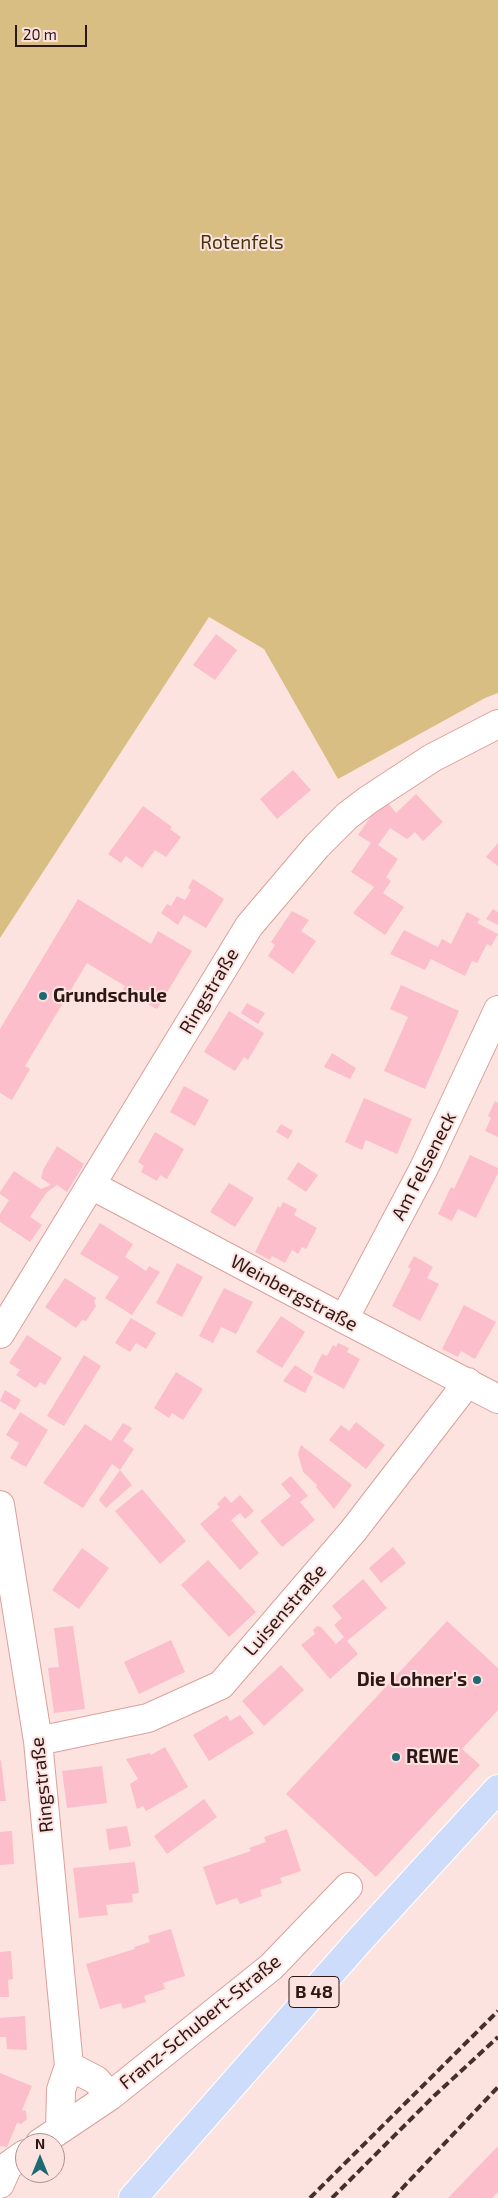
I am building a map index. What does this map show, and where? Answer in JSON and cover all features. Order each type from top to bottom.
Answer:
[{"type":"main road","name":"B 48","points":[[133,2198],[358,1942],[498,1789]]},
{"type":"street","name":"Ringstraße","points":[[0,1334],[249,926],[329,834],[368,800],[432,758],[498,724]]},
{"type":"street","name":"Am Felseneck","points":[[344,1320],[424,1168],[498,1010]]},
{"type":"street","name":"Weinbergstraße","points":[[91,1185],[344,1320],[498,1399]]},
{"type":"street","name":"Luisenstraße","points":[[38,1741],[148,1718],[221,1685],[353,1531],[468,1382]]},
{"type":"street","name":"Ringstraße","points":[[0,1505],[38,1741],[69,2066],[51,2133]]},
{"type":"street","name":"Franz-Schubert-Straße","points":[[54,2133],[110,2096],[271,1967],[348,1887]]},
{"type":"street","points":[[69,2066],[96,2080],[110,2096]]},
{"type":"street","points":[[0,2184],[8,2166],[15,2161]]},
{"type":"green space","name":"Rotenfels","points":[[0,0],[498,0],[498,693],[485,698],[338,779],[264,649],[209,617],[0,938]]},
{"type":"building","points":[[216,634],[237,650],[215,680],[193,665]]},
{"type":"building","points":[[293,770],[311,790],[277,819],[260,799]]},
{"type":"building","points":[[416,794],[443,822],[423,841],[415,832],[407,839],[390,828],[378,845],[398,859],[386,877],[391,881],[383,893],[404,907],[385,935],[353,913],[374,887],[351,872],[371,843],[358,835],[374,812],[387,802],[396,813]]},
{"type":"building","points":[[143,806],[172,827],[170,829],[181,837],[166,857],[155,850],[142,868],[126,856],[121,863],[108,854]]},
{"type":"building","points":[[498,843],[498,866],[486,857]]},
{"type":"building","points":[[193,879],[224,899],[206,928],[184,915],[178,925],[161,913],[167,904],[171,906],[177,896],[185,900],[191,890],[188,888]]},
{"type":"building","name":"Grundschule","points":[[78,899],[151,944],[158,931],[192,951],[157,1009],[123,990],[125,986],[87,963],[25,1066],[30,1069],[12,1100],[0,1093],[0,1029]]},
{"type":"building","points":[[493,909],[498,912],[498,925],[486,919]]},
{"type":"building","points":[[292,911],[309,920],[301,931],[316,941],[293,974],[268,956],[275,945],[271,942]]},
{"type":"building","points":[[467,912],[480,919],[477,923],[498,934],[491,946],[487,944],[477,963],[472,961],[465,976],[431,959],[425,970],[390,954],[404,930],[438,947],[442,939],[451,944]]},
{"type":"building","points":[[401,985],[459,1011],[425,1089],[384,1071],[408,1017],[390,1009]]},
{"type":"building","points":[[247,1003],[265,1013],[258,1024],[241,1013]]},
{"type":"building","points":[[229,1011],[264,1033],[248,1060],[244,1057],[235,1071],[204,1052]]},
{"type":"building","points":[[332,1053],[356,1068],[350,1079],[324,1067]]},
{"type":"building","points":[[184,1086],[209,1100],[195,1126],[170,1112]]},
{"type":"building","points":[[364,1098],[412,1119],[397,1154],[366,1140],[362,1150],[345,1142]]},
{"type":"building","points":[[495,1101],[498,1103],[498,1137],[485,1131],[491,1118],[488,1116]]},
{"type":"building","points":[[281,1124],[293,1131],[288,1139],[276,1132]]},
{"type":"building","points":[[155,1132],[184,1149],[167,1179],[160,1175],[157,1181],[141,1172],[144,1166],[138,1162]]},
{"type":"building","points":[[57,1146],[84,1164],[67,1192],[57,1185],[47,1192],[30,1217],[42,1225],[30,1242],[0,1222],[0,1214],[9,1200],[0,1192],[14,1171],[41,1189],[51,1185],[41,1178],[43,1170]]},
{"type":"building","points":[[470,1155],[498,1168],[498,1173],[476,1218],[458,1209],[452,1221],[438,1214],[451,1187],[454,1189]]},
{"type":"building","points":[[298,1162],[318,1175],[306,1192],[287,1179]]},
{"type":"building","points":[[229,1183],[254,1198],[235,1227],[210,1212]]},
{"type":"building","points":[[283,1202],[297,1209],[294,1215],[317,1228],[306,1249],[302,1247],[298,1254],[292,1250],[285,1263],[272,1256],[270,1260],[255,1252],[278,1206],[280,1208]]},
{"type":"building","points":[[100,1223],[133,1244],[125,1257],[146,1271],[149,1266],[160,1272],[132,1315],[105,1298],[119,1277],[80,1254]]},
{"type":"building","points":[[414,1256],[433,1267],[427,1278],[439,1284],[420,1321],[392,1306],[411,1269],[408,1267]]},
{"type":"building","points":[[177,1263],[203,1277],[182,1317],[156,1303]]},
{"type":"building","points":[[65,1278],[96,1298],[94,1301],[96,1306],[86,1321],[82,1320],[76,1328],[45,1307]]},
{"type":"building","points":[[224,1288],[253,1302],[236,1334],[221,1327],[213,1343],[199,1336]]},
{"type":"building","points":[[464,1305],[496,1322],[475,1359],[461,1351],[458,1357],[442,1349]]},
{"type":"building","points":[[281,1316],[305,1332],[282,1368],[256,1352]]},
{"type":"building","points":[[131,1318],[156,1333],[146,1349],[136,1343],[130,1352],[115,1343]]},
{"type":"building","points":[[27,1335],[62,1358],[45,1385],[40,1382],[36,1388],[16,1375],[20,1370],[9,1363]]},
{"type":"building","points":[[338,1343],[349,1348],[347,1352],[360,1359],[344,1389],[313,1372],[322,1354],[327,1356],[333,1345],[336,1347]]},
{"type":"building","points":[[84,1355],[101,1366],[64,1426],[47,1416]]},
{"type":"building","points":[[295,1365],[313,1377],[305,1393],[283,1381]]},
{"type":"building","points":[[176,1372],[203,1389],[183,1420],[172,1413],[169,1418],[154,1408]]},
{"type":"building","points":[[5,1390],[21,1400],[15,1410],[0,1401]]},
{"type":"building","points":[[20,1412],[48,1430],[26,1467],[10,1458],[19,1443],[6,1435]]},
{"type":"building","points":[[356,1422],[385,1445],[366,1469],[329,1440],[341,1425],[349,1431]]},
{"type":"building","points":[[123,1423],[132,1428],[123,1441],[134,1449],[120,1470],[112,1464],[83,1508],[43,1483],[85,1424],[111,1441]]},
{"type":"building","points":[[301,1445],[352,1485],[334,1509],[316,1487],[317,1485],[303,1472],[298,1454]]},
{"type":"building","points":[[120,1470],[132,1485],[106,1508],[99,1500]]},
{"type":"building","points":[[291,1476],[308,1496],[300,1502],[315,1520],[282,1547],[260,1521],[291,1496],[281,1484]]},
{"type":"building","points":[[142,1489],[186,1541],[160,1564],[115,1511]]},
{"type":"building","points":[[240,1495],[254,1511],[245,1519],[240,1513],[231,1520],[259,1553],[240,1570],[200,1524],[220,1507],[217,1504],[225,1496],[231,1503]]},
{"type":"building","points":[[393,1547],[406,1563],[381,1583],[369,1568]]},
{"type":"building","points":[[82,1548],[109,1568],[79,1609],[52,1590]]},
{"type":"building","points":[[208,1560],[256,1612],[229,1637],[181,1585]]},
{"type":"building","points":[[363,1579],[387,1608],[347,1641],[358,1654],[330,1679],[301,1645],[315,1634],[313,1630],[317,1626],[321,1627],[336,1644],[344,1637],[334,1625],[342,1618],[332,1606]]},
{"type":"building","name":"REWE","points":[[447,1621],[498,1668],[498,1710],[462,1749],[480,1765],[376,1877],[286,1794]]},
{"type":"building","points":[[73,1626],[85,1709],[54,1713],[48,1668],[59,1667],[54,1628]]},
{"type":"building","points":[[171,1640],[185,1672],[139,1694],[124,1662]]},
{"type":"building","points":[[281,1665],[304,1690],[264,1726],[242,1701]]},
{"type":"building","points":[[227,1715],[230,1721],[240,1715],[254,1733],[209,1761],[193,1735]]},
{"type":"building","points":[[165,1747],[188,1787],[146,1811],[143,1806],[137,1809],[130,1784],[138,1779],[126,1759],[150,1753],[151,1755]]},
{"type":"building","points":[[1,1760],[6,1801],[0,1801]]},
{"type":"building","points":[[102,1766],[107,1803],[67,1808],[62,1771]]},
{"type":"building","points":[[204,1799],[217,1817],[167,1854],[154,1836]]},
{"type":"building","points":[[127,1826],[131,1846],[109,1850],[106,1829]]},
{"type":"building","points":[[287,1829],[301,1871],[280,1878],[282,1883],[260,1890],[262,1896],[240,1904],[237,1898],[216,1905],[203,1867],[251,1851],[249,1848],[266,1842],[264,1837]]},
{"type":"building","points":[[12,1831],[14,1864],[0,1865],[0,1832]]},
{"type":"building","points":[[135,1862],[139,1893],[132,1894],[133,1902],[106,1905],[108,1915],[79,1918],[73,1868]]},
{"type":"building","points":[[171,1929],[185,1976],[163,1983],[165,1989],[144,1996],[146,2002],[123,2009],[121,2003],[100,2009],[86,1964],[135,1949],[134,1947],[150,1942],[148,1936]]},
{"type":"building","points":[[11,1951],[13,1979],[8,1980],[9,1997],[0,1997],[0,1952]]},
{"type":"building","points":[[25,2016],[27,2050],[7,2049],[6,2037],[0,2037],[0,2018]]},
{"type":"building","points":[[0,2073],[32,2086],[22,2110],[26,2111],[27,2119],[21,2124],[17,2123],[7,2147],[0,2146]]},
{"type":"building","points":[[498,2146],[498,2192],[492,2198],[448,2198]]},
{"type":"railway","points":[[310,2198],[498,2011]]},
{"type":"railway","points":[[332,2198],[434,2096],[498,2037]]},
{"type":"railway","points":[[393,2198],[498,2087]]},
{"type":"place","name":"Grundschule","points":[[43,996]]},
{"type":"place","name":"Die Lohner's","points":[[477,1680]]},
{"type":"place","name":"REWE","points":[[396,1757]]}]
